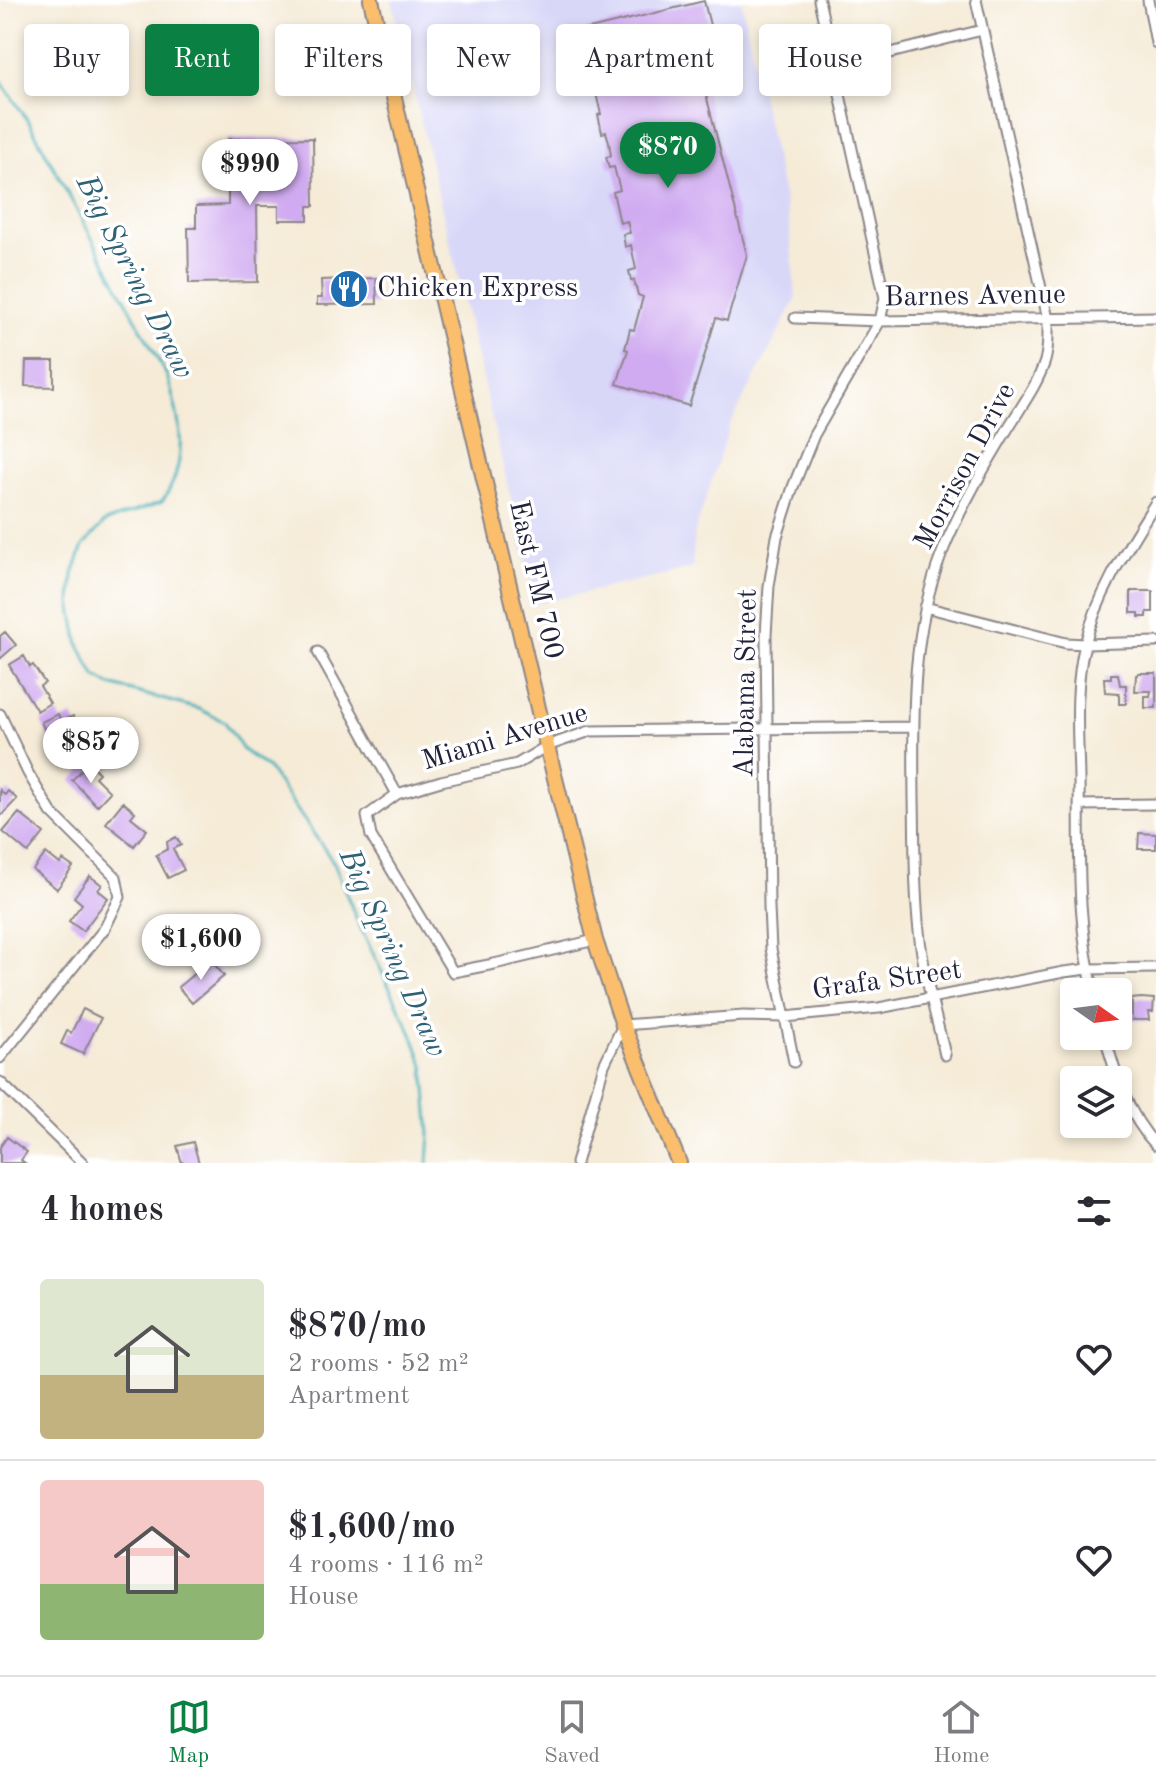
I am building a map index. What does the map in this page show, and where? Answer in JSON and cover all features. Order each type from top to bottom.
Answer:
[{"type":"main road","name":"East FM 700","points":[[371,0],[595,940],[623,1025],[679,1163]]},
{"type":"street","name":"Alabama Street","points":[[819,0],[824,24]]},
{"type":"street","name":"Morrison Drive","points":[[945,1055],[919,933],[913,727],[917,654],[925,607],[941,556],[954,523],[1038,378],[1047,350],[1048,319],[976,0]]},
{"type":"street","points":[[1148,0],[1156,43]]},
{"type":"street","points":[[891,52],[982,30]]},
{"type":"street","name":"Alabama Street","points":[[794,1062],[771,949],[766,635],[769,586],[777,537],[793,487],[814,435],[880,321],[885,298],[841,96]]},
{"type":"street","name":"Barnes Avenue","points":[[795,318],[880,321],[1156,317]]},
{"type":"street","points":[[1090,978],[1081,915],[1080,671],[1097,607],[1116,566],[1156,502]]},
{"type":"street","points":[[925,607],[1066,643],[1156,642]]},
{"type":"street","points":[[318,652],[397,794],[367,816],[371,836],[453,972],[595,940]]},
{"type":"street","points":[[0,714],[51,812],[116,877],[120,897],[105,928],[0,1058]]},
{"type":"street","name":"Miami Avenue","points":[[397,794],[517,764],[547,746],[590,731],[913,727]]},
{"type":"street","points":[[1079,805],[1156,804]]},
{"type":"street","name":"Grafa Street","points":[[623,1025],[743,1016],[785,1017],[879,1008],[1088,969],[1156,968]]},
{"type":"street","points":[[576,1163],[604,1065],[623,1025]]},
{"type":"street","points":[[1108,1050],[1130,1107],[1142,1130],[1156,1145]]},
{"type":"street","points":[[0,1082],[83,1163]]},
{"type":"street","points":[[1142,1130],[1156,1130]]},
{"type":"shaded area","points":[[392,0],[741,0],[759,96],[762,96],[789,223],[796,299],[730,425],[695,531],[692,568],[536,604],[411,80],[411,24],[398,24]]},
{"type":"building","points":[[704,1],[710,24],[610,24]]},
{"type":"building","points":[[597,96],[706,96],[747,255],[727,321],[716,318],[689,406],[617,384],[628,350],[625,349],[630,329],[634,330],[643,297],[638,295],[634,280],[631,281],[629,271],[636,269],[631,245],[625,247],[623,234],[630,233],[627,221],[620,223],[613,192],[620,190],[614,167],[609,168],[606,157],[611,156],[606,132],[602,133],[598,115],[601,114]]},
{"type":"building","points":[[313,138],[314,206],[308,206],[308,220],[279,220],[279,206],[257,206],[258,282],[189,283],[188,228],[196,228],[196,206],[228,205],[228,139]]},
{"type":"building","name":"Chicken Express","points":[[376,278],[377,304],[317,305],[317,298],[322,298],[321,280]]},
{"type":"building","points":[[26,361],[54,361],[54,387],[25,386]]},
{"type":"building","points":[[1131,591],[1153,591],[1153,612],[1147,612],[1147,617],[1131,613]]},
{"type":"building","points":[[5,632],[16,645],[0,659],[0,636]]},
{"type":"building","points":[[24,656],[45,683],[40,686],[50,703],[37,711],[9,665]]},
{"type":"building","points":[[1138,673],[1156,673],[1156,708],[1145,708],[1145,696],[1150,696],[1151,691],[1135,691]]},
{"type":"building","points":[[1111,674],[1118,674],[1120,685],[1126,685],[1126,704],[1119,704],[1119,693],[1105,692],[1104,678],[1111,678]]},
{"type":"building","points":[[58,714],[61,721],[73,716],[80,730],[69,736],[77,753],[59,761],[41,722]]},
{"type":"building","points":[[89,763],[99,773],[95,777],[110,792],[97,806],[72,780]]},
{"type":"building","points":[[0,790],[5,795],[8,791],[17,799],[0,817]]},
{"type":"building","points":[[123,802],[135,812],[131,817],[147,830],[134,846],[106,823]]},
{"type":"building","points":[[19,813],[44,833],[28,853],[3,832]]},
{"type":"building","points":[[1139,833],[1156,834],[1156,849],[1138,849]]},
{"type":"building","points":[[176,837],[181,845],[173,849],[184,870],[168,878],[156,855],[168,849],[167,842]]},
{"type":"building","points":[[46,853],[60,864],[63,860],[73,867],[57,889],[33,870]]},
{"type":"building","points":[[90,876],[102,885],[98,890],[108,898],[83,931],[69,921],[82,904],[74,897]]},
{"type":"building","points":[[223,919],[236,922],[228,956],[188,947],[192,926],[220,932]]},
{"type":"building","points":[[211,960],[224,976],[192,1003],[178,987]]},
{"type":"building","points":[[1132,999],[1154,999],[1153,1012],[1148,1012],[1149,1020],[1132,1020]]},
{"type":"building","points":[[83,1009],[101,1018],[83,1054],[61,1044],[67,1031],[71,1033]]},
{"type":"building","points":[[7,1137],[27,1152],[21,1160],[25,1163],[0,1163],[0,1147]]},
{"type":"building","points":[[193,1142],[199,1163],[182,1163],[177,1146]]},
{"type":"waterway","name":"Big Spring Draw","points":[[0,80],[29,122],[167,376],[179,425],[177,471],[162,502],[105,522],[83,546],[73,574],[71,603],[79,645],[95,676],[110,685],[199,709],[225,722],[243,750],[268,768],[334,863],[424,1066],[430,1134],[428,1163]]},
{"type":"place","name":"Chicken Express","points":[[349,289]]}]
